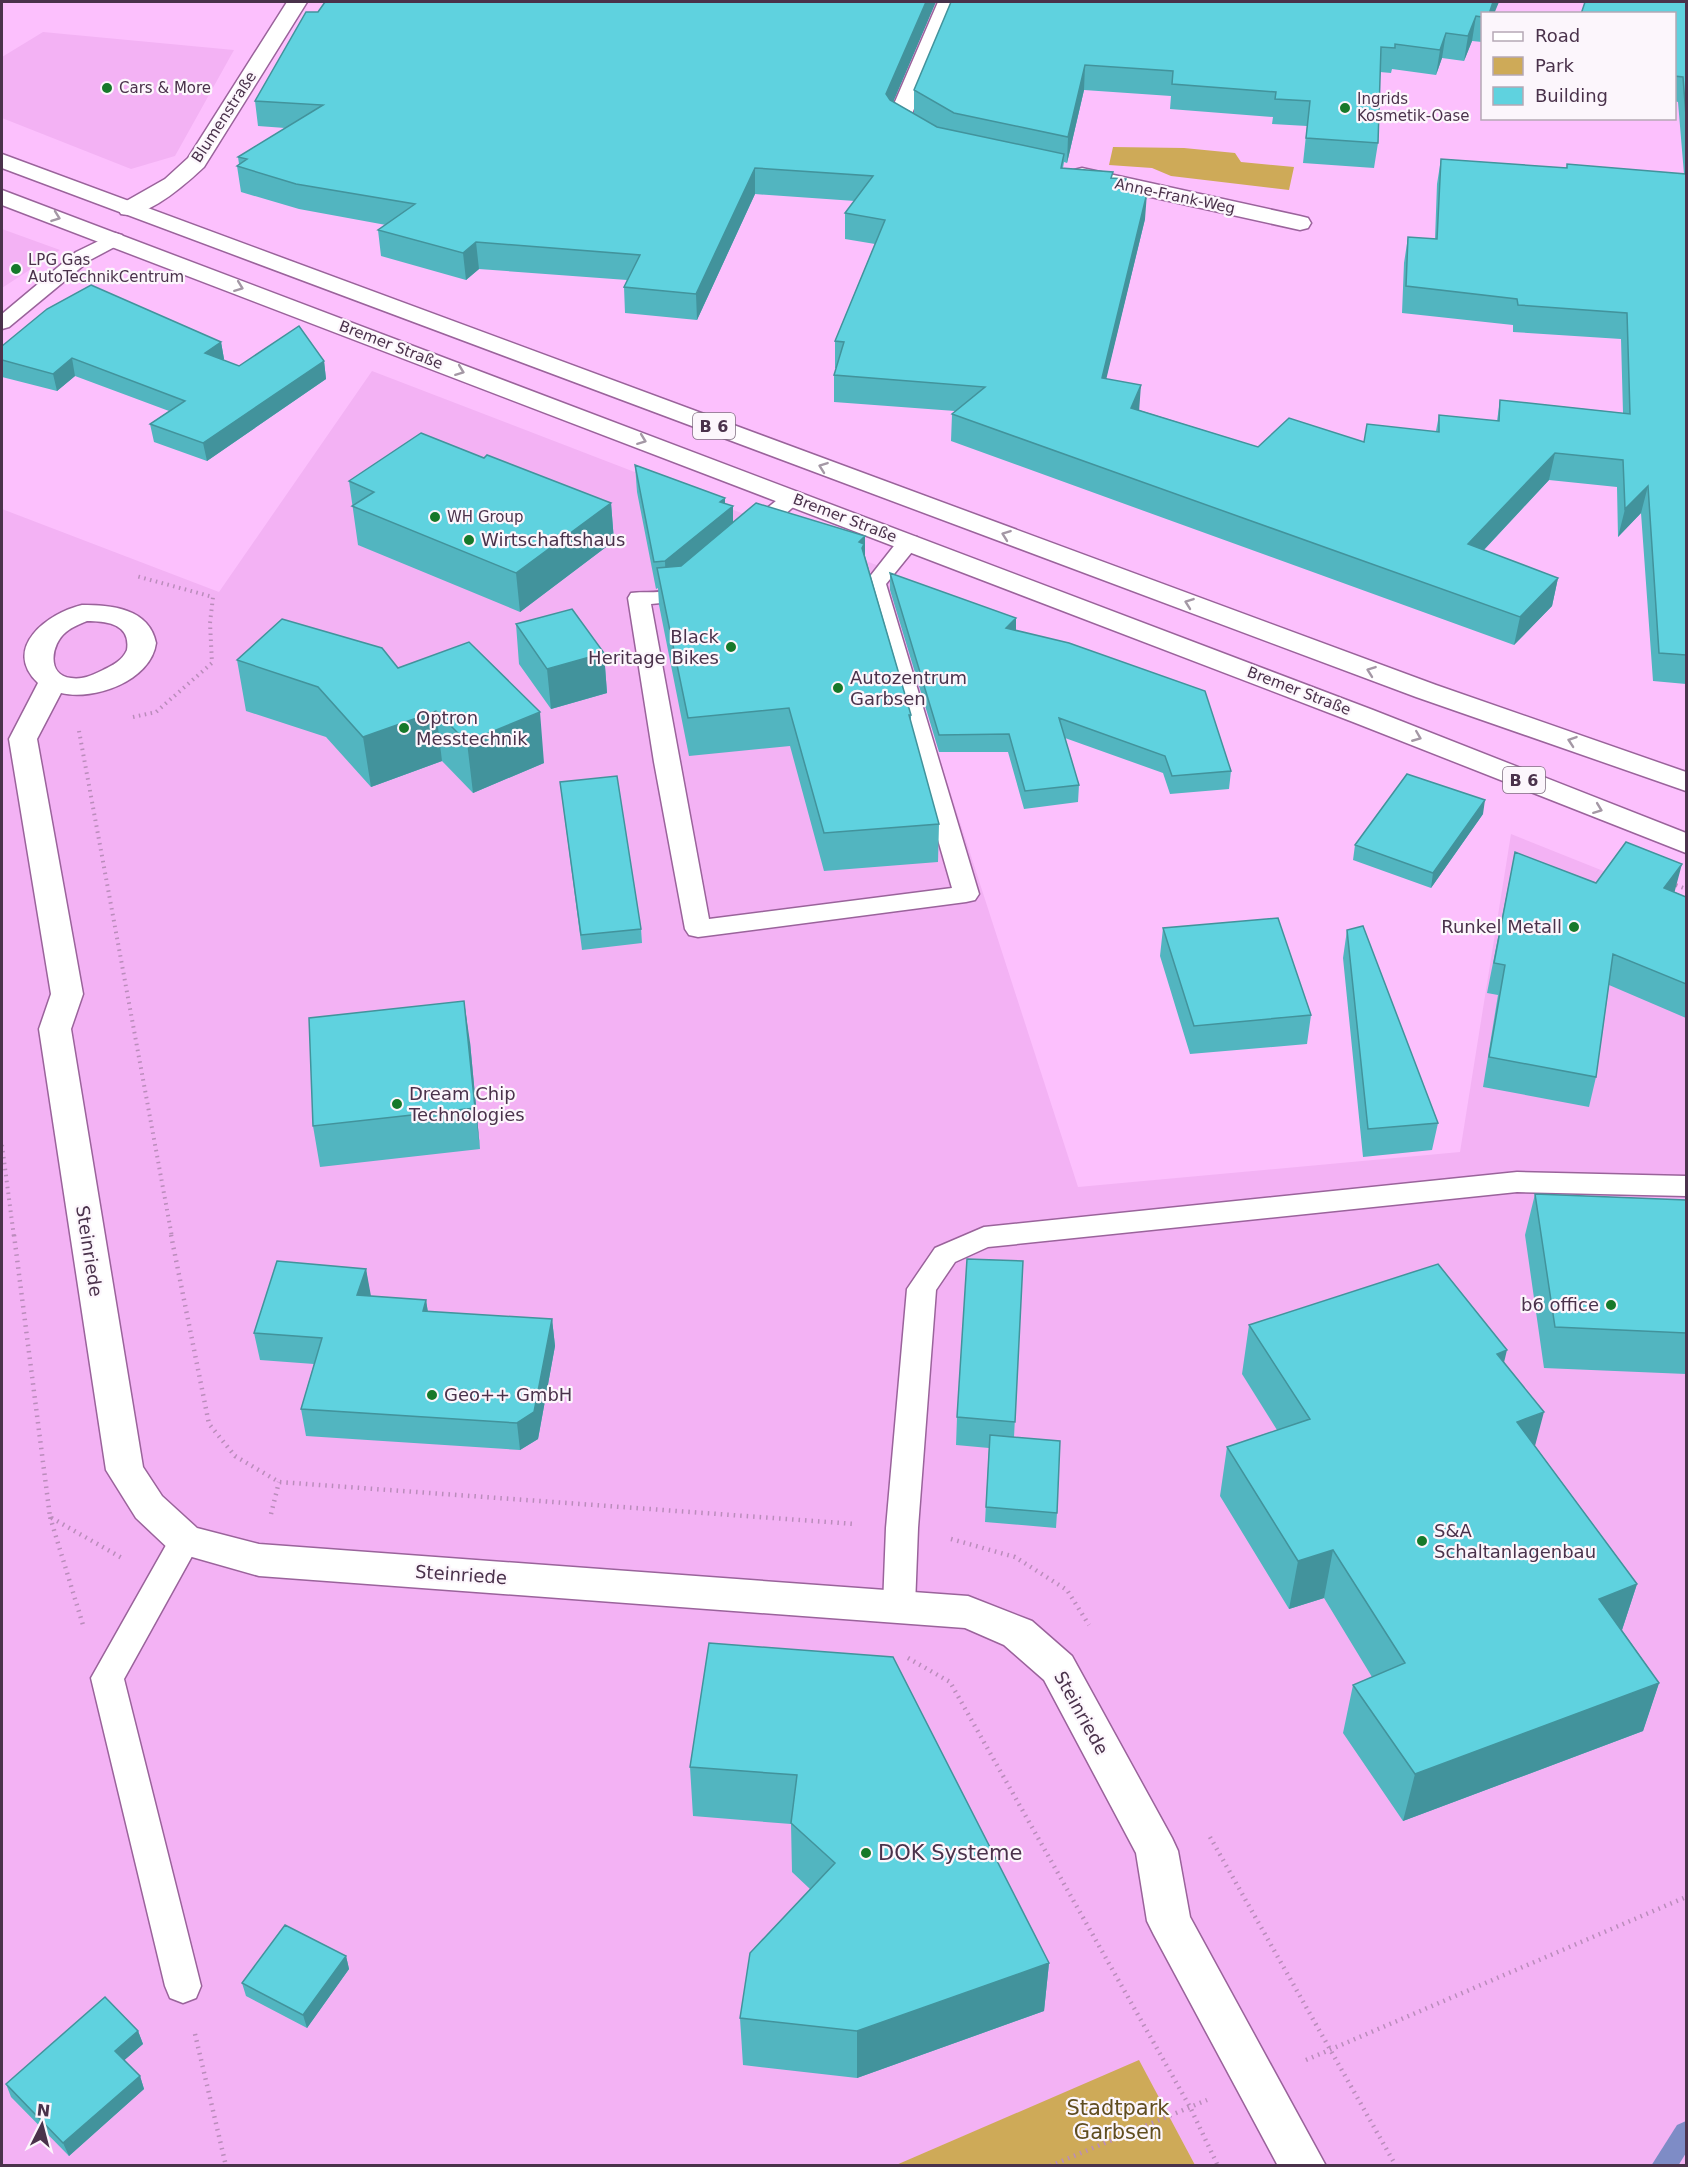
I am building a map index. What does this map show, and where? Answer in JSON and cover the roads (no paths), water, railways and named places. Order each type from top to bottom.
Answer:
[{"type":"main road","name":"Blumenstraße","points":[[129,209],[172,184],[192,167],[220,128],[297,2]]},
{"type":"main road","points":[[945,145],[899,118],[948,2]]},
{"type":"main road","name":"B 6","points":[[2,161],[1426,691],[1686,782]]},
{"type":"main road","name":"Anne-Frank-Weg","points":[[1060,170],[1300,223]]},
{"type":"main road","name":"Bremer Straße","points":[[2,197],[793,497],[1363,716],[1686,844]]},
{"type":"main road","name":"Steinriede","points":[[50,686],[23,739],[67,994],[55,1029],[85,1230],[125,1470],[149,1507],[185,1540],[259,1560],[968,1612],[1018,1633],[1058,1668],[1157,1851],[1169,1921],[1303,2166]]},
{"type":"lane","points":[[2,323],[83,256],[115,239]]},
{"type":"lane","points":[[2,302],[21,307]]},
{"type":"lane","points":[[732,547],[793,497]]},
{"type":"lane","points":[[706,568],[673,596],[639,598],[666,762],[698,929],[966,894],[875,584],[909,542]]},
{"type":"lane","points":[[899,1606],[902,1528],[922,1289],[945,1255],[974,1242],[995,1236],[1517,1182],[1686,1186]]},
{"type":"lane","points":[[183,1986],[107,1678],[185,1540]]},
{"type":"waterway","points":[[1663,2166],[1686,2133]]},
{"type":"place","name":"Cars & More","points":[[107,88]]},
{"type":"place","name":"Ingrids Kosmetik-Oase","points":[[1345,108]]},
{"type":"place","name":"LPG Gas AutoTechnikCentrum","points":[[16,269]]},
{"type":"place","name":"WH Group","points":[[435,517]]},
{"type":"place","name":"Wirtschaftshaus","points":[[469,540]]},
{"type":"place","name":"Black Heritage Bikes","points":[[731,647]]},
{"type":"place","name":"Autozentrum Garbsen","points":[[838,688]]},
{"type":"place","name":"Optron Messtechnik","points":[[404,728]]},
{"type":"place","name":"Runkel Metall","points":[[1574,927]]},
{"type":"place","name":"Dream Chip Technologies","points":[[397,1104]]},
{"type":"place","name":"b6 office","points":[[1611,1305]]},
{"type":"place","name":"Geo++ GmbH","points":[[432,1395]]},
{"type":"place","name":"S&A Schaltanlagenbau","points":[[1422,1541]]},
{"type":"place","name":"DOK Systeme","points":[[866,1853]]},
{"type":"park label","name":"Stadtpark Garbsen","points":[[1118,2120]]}]
